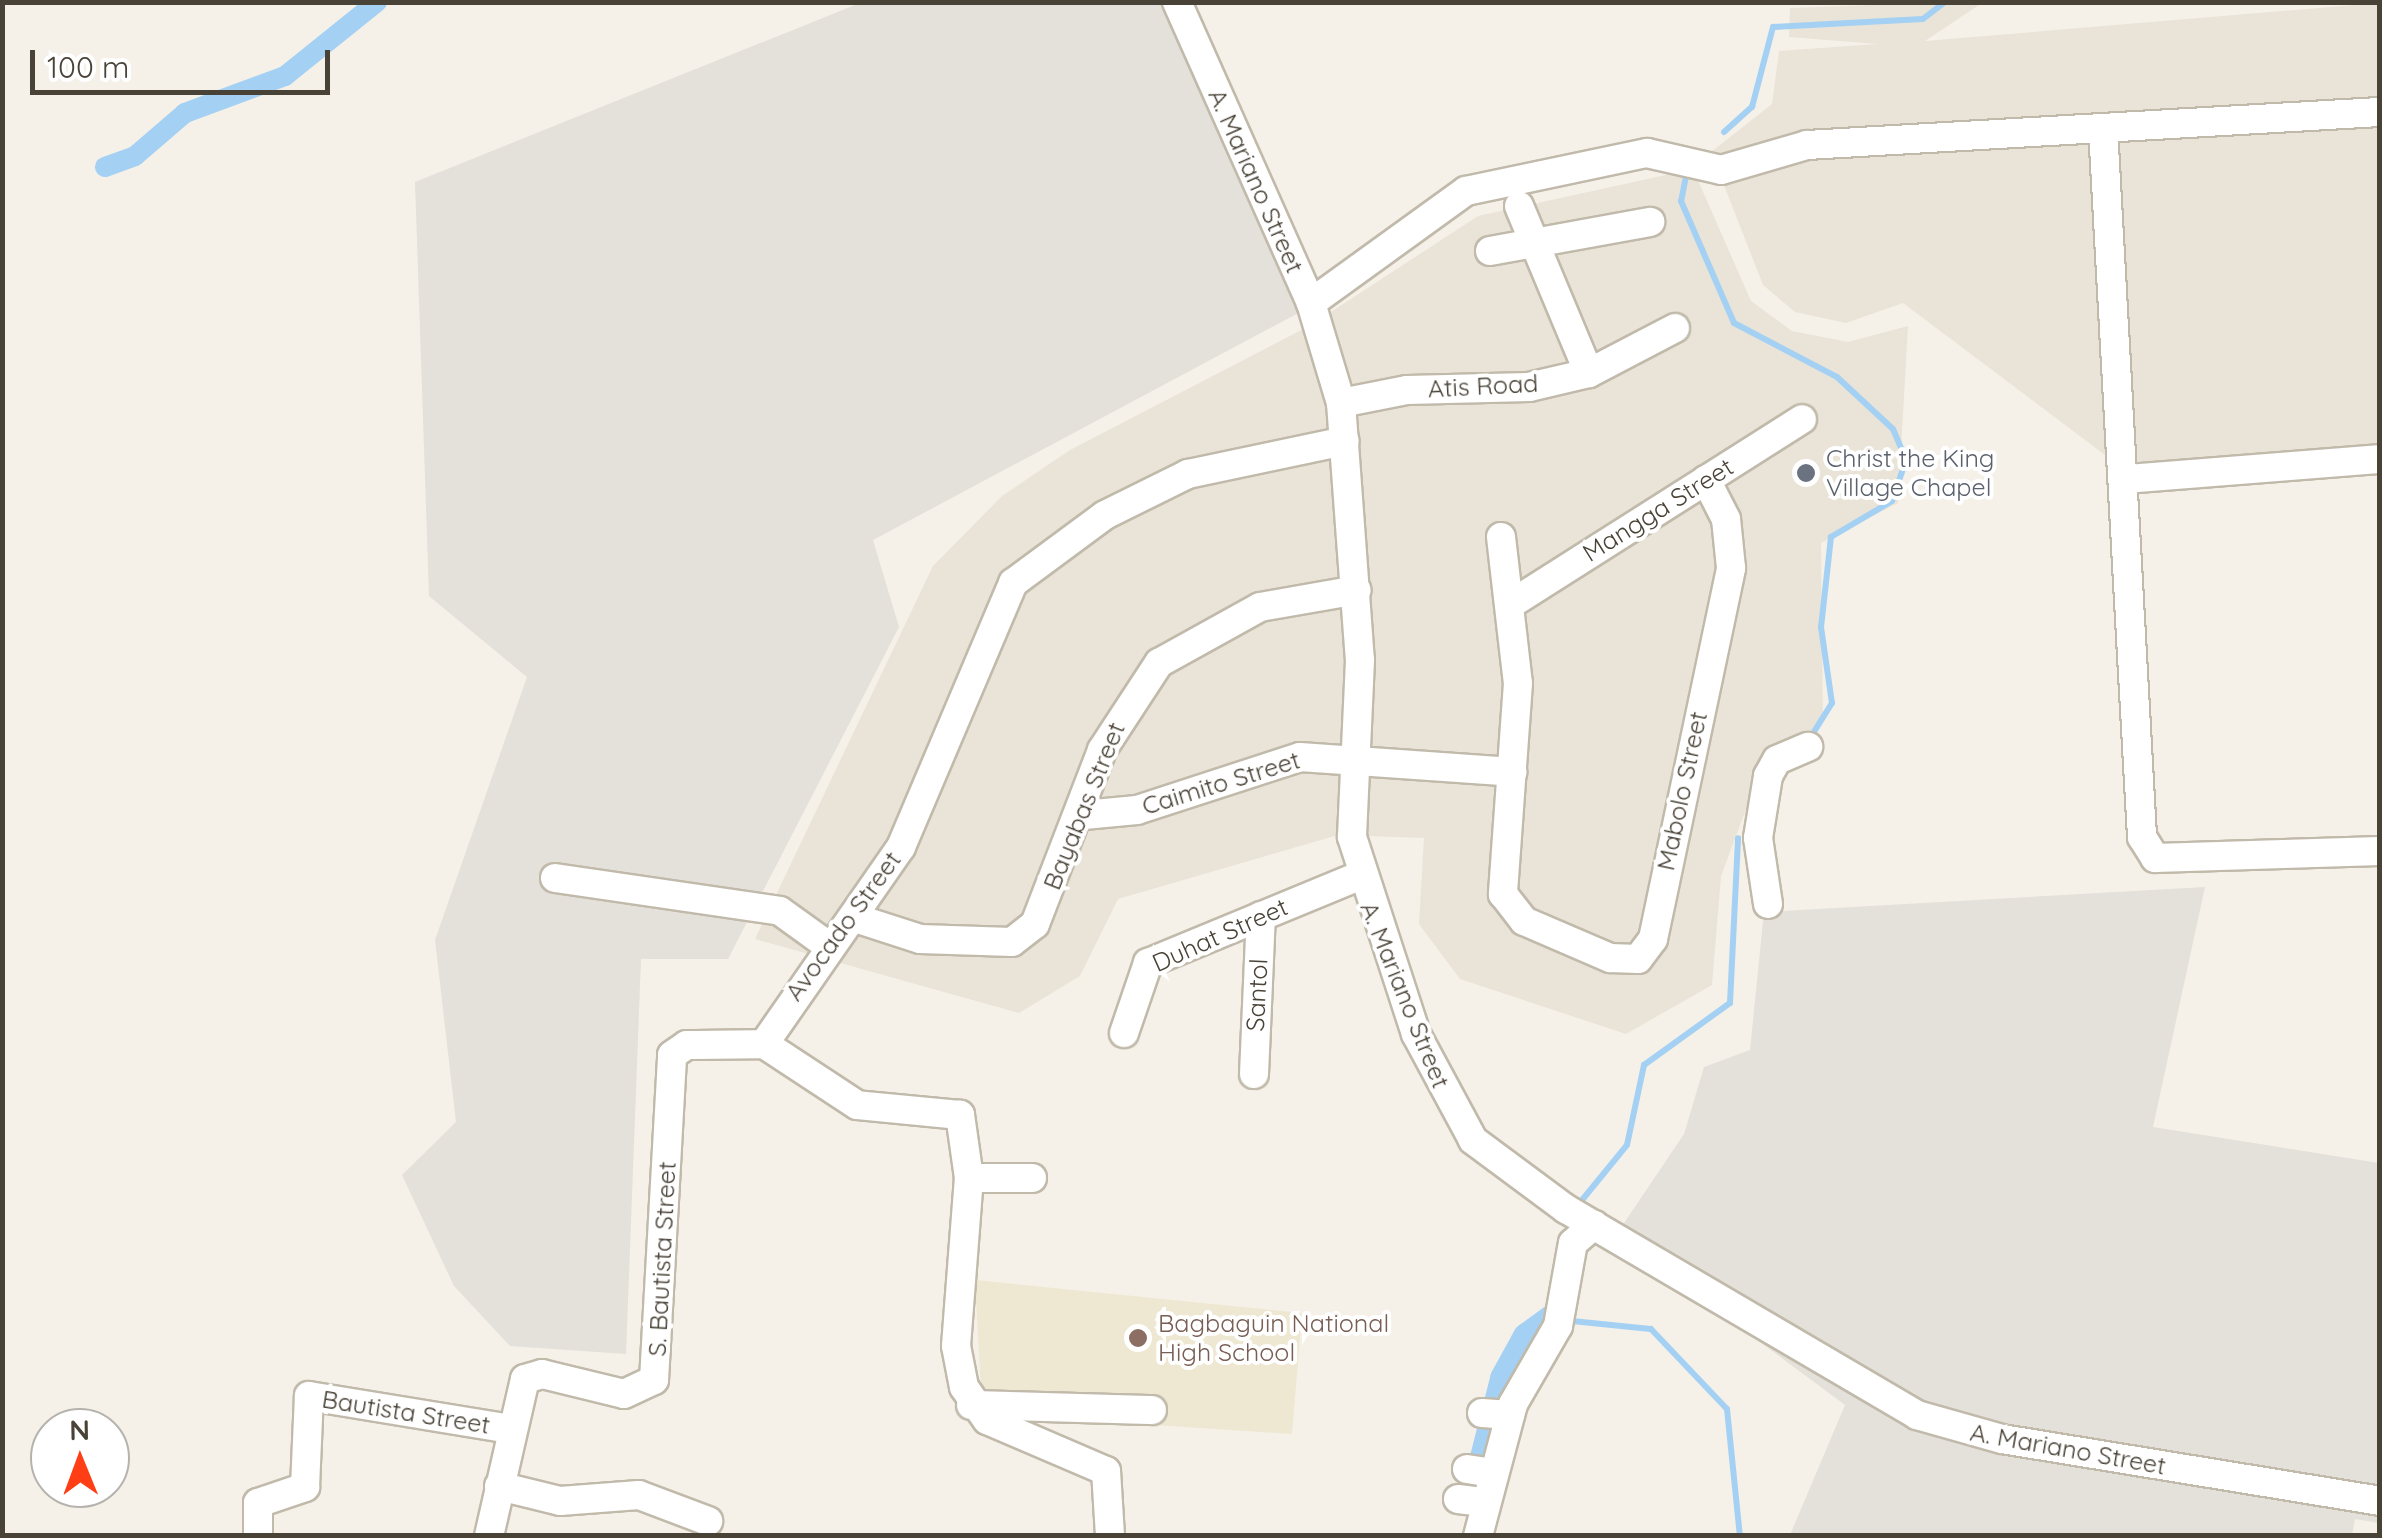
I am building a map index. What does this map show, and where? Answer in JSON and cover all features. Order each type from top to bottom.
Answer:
[{"type":"street","name":"A. Mariano Street","points":[[1177,2],[1310,304],[1341,403],[1357,590],[1359,876],[1447,1100],[1495,1161],[1582,1219],[1916,1415],[2002,1439],[2380,1500]]},
{"type":"street","points":[[1310,304],[1451,198],[1488,186],[1646,153],[1721,170],[1807,145],[2380,112]]},
{"type":"street","points":[[2103,128],[2126,479],[2142,837],[2155,858],[2380,851]]},
{"type":"street","points":[[1519,206],[1589,373]]},
{"type":"street","points":[[1490,251],[1650,222]]},
{"type":"street","name":"Atis Road","points":[[1341,403],[1589,373],[1674,328]]},
{"type":"street","name":"Mangga Street","points":[[1514,602],[1802,419]]},
{"type":"street","name":"Avocado Street","points":[[764,1044],[826,944],[855,918],[901,847],[995,616],[1023,572],[1104,515],[1188,474],[1345,441]]},
{"type":"street","points":[[2126,479],[2380,459]]},
{"type":"street","name":"Mabolo Street","points":[[1512,772],[1506,905],[1610,958],[1647,951],[1731,568],[1726,519],[1706,480]]},
{"type":"street","points":[[1359,759],[1512,772],[1514,602],[1501,537]]},
{"type":"street","name":"Bayabas Street","points":[[855,918],[920,939],[1012,942],[1035,924],[1084,814],[1102,750],[1159,663],[1260,607],[1357,590]]},
{"type":"street","points":[[1768,904],[1758,838],[1768,776],[1777,760],[1808,747]]},
{"type":"street","name":"Caimito Street","points":[[1084,814],[1137,810],[1300,757],[1359,759]]},
{"type":"street","name":"Duhat Street","points":[[1124,1033],[1148,963],[1359,876]]},
{"type":"street","points":[[554,878],[780,911],[826,944]]},
{"type":"street","name":"Santol","points":[[1254,1074],[1261,916]]},
{"type":"street","points":[[764,1044],[856,1106],[960,1115],[969,1178],[956,1346],[972,1406],[1025,1439],[1094,1459],[1106,1471],[1110,1536]]},
{"type":"street","name":"S. Bautista Street","points":[[489,1536],[511,1429],[532,1374],[624,1394],[654,1380],[672,1055],[687,1045],[764,1044]]},
{"type":"street","points":[[969,1178],[1032,1178]]},
{"type":"street","points":[[1478,1536],[1472,1500],[1498,1414],[1558,1326],[1573,1244],[1582,1219]]},
{"type":"street","name":"Bautista Street","points":[[258,1536],[258,1504],[304,1487],[304,1402],[511,1429]]},
{"type":"street","points":[[972,1406],[1152,1410]]},
{"type":"street","points":[[499,1486],[560,1501],[639,1495],[708,1521]]},
{"type":"shaded area","points":[[860,3],[1163,3],[1304,310],[873,540],[899,627],[728,959],[641,959],[626,1354],[510,1346],[454,1286],[402,1175],[456,1122],[435,940],[527,677],[429,596],[415,182]]},
{"type":"shaded area","points":[[1982,3],[1925,41],[2379,3],[2379,449],[2117,464],[1903,303],[1846,323],[1795,312],[1763,285],[1711,152],[1772,104],[1779,51],[1877,44],[1789,37],[1790,8]]},
{"type":"shaded area","points":[[1693,169],[1751,301],[1792,331],[1848,342],[1908,326],[1898,503],[1821,543],[1823,722],[1764,761],[1721,876],[1712,985],[1626,1034],[1460,979],[1419,924],[1424,838],[1338,835],[1118,899],[1080,976],[1019,1013],[755,939],[933,566],[1002,496],[1070,450],[1311,325],[1478,216]]},
{"type":"shaded area","points":[[2205,887],[2153,1127],[2379,1163],[2379,1523],[2355,1519],[2352,1536],[1790,1535],[1845,1405],[1616,1235],[1684,1134],[1704,1067],[1750,1050],[1764,912]]},
{"type":"shaded area","name":"Bagbaguin National High School","points":[[975,1280],[1302,1313],[1292,1434],[1005,1415],[981,1390]]},
{"type":"waterway","points":[[105,167],[135,156],[185,113],[285,76],[377,2]]},
{"type":"waterway","points":[[1724,132],[1752,107],[1773,27],[1923,19],[1945,2]]},
{"type":"waterway","points":[[1687,171],[1681,201],[1734,323],[1837,377],[1893,429],[1906,460],[1892,501],[1831,537],[1821,627],[1832,703],[1811,737]]},
{"type":"waterway","points":[[1578,1205],[1627,1145],[1644,1065],[1730,1003],[1738,838]]},
{"type":"waterway","points":[[1481,1481],[1507,1379],[1529,1339],[1554,1321]]},
{"type":"waterway","points":[[1572,1321],[1651,1329],[1727,1409],[1740,1536]]},
{"type":"place","name":"Christ the King Village Chapel","points":[[1806,473]]},
{"type":"place","name":"Bagbaguin National High School","points":[[1138,1338]]}]
